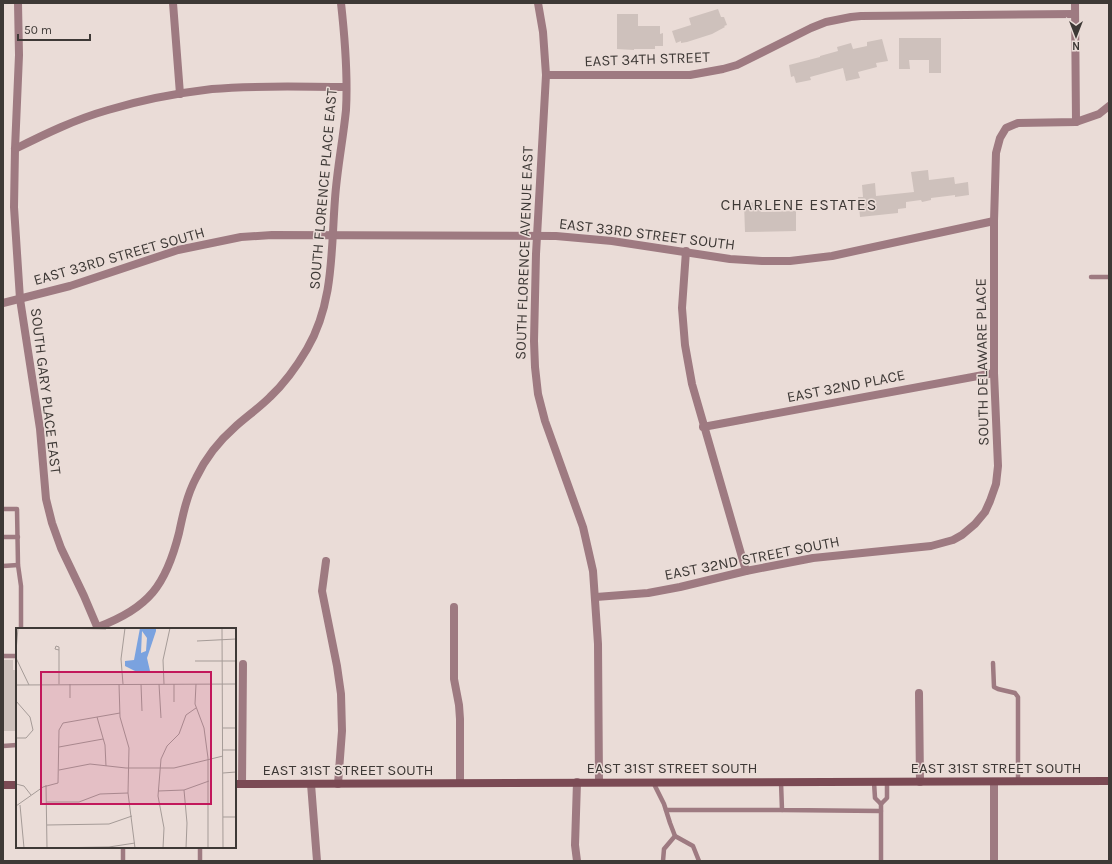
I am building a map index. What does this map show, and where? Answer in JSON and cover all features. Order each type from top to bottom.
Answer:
[{"type":"main road","name":"EAST 31ST STREET SOUTH","points":[[239,784],[1109,781]]},
{"type":"main road","points":[[3,785],[16,785]]},
{"type":"street","name":"SOUTH GARY PLACE EAST","points":[[18,3],[19,55],[14,207],[20,299],[40,430],[46,499],[52,523],[61,548],[98,628]]},
{"type":"street","points":[[173,3],[180,94]]},
{"type":"street","name":"SOUTH FLORENCE PLACE EAST","points":[[98,628],[117,620],[136,609],[152,594],[161,582],[169,568],[175,550],[189,495],[196,478],[208,457],[233,428],[270,397],[286,381],[308,348],[322,313],[331,276],[335,198],[344,130],[346,53],[341,3]]},
{"type":"street","name":"SOUTH FLORENCE AVENUE EAST","points":[[538,3],[543,32],[546,75],[536,235],[535,366],[538,394],[554,448],[583,527],[593,571],[596,597],[598,644],[599,782]]},
{"type":"street","points":[[1075,3],[1076,122]]},
{"type":"street","name":"EAST 34TH STREET","points":[[546,75],[690,75],[723,70],[737,65],[811,28],[826,22],[851,17],[1075,14]]},
{"type":"street","points":[[15,149],[45,134],[107,110],[180,94],[213,89],[253,87],[346,87]]},
{"type":"street","points":[[994,221],[996,153],[1000,138],[1006,128],[1018,123],[1076,122],[1099,114],[1109,106]]},
{"type":"street","name":"EAST 33RD STREET SOUTH","points":[[3,303],[70,286],[178,250],[241,237],[272,235],[536,235],[612,241],[686,251],[730,259],[762,261],[809,259],[832,256],[994,221]]},
{"type":"street","name":"SOUTH DELAWARE PLACE","points":[[990,501],[996,484],[998,466],[994,373],[994,221]]},
{"type":"street","points":[[686,251],[682,308],[685,345],[692,384],[703,427],[746,571]]},
{"type":"street","name":"EAST 32ND PLACE","points":[[703,427],[994,373]]},
{"type":"street","name":"EAST 32ND STREET SOUTH","points":[[596,597],[648,593],[813,558],[942,544],[953,540],[970,529],[980,518],[990,501]]},
{"type":"street","points":[[326,561],[322,591],[341,694],[342,731],[338,784]]},
{"type":"street","points":[[454,607],[454,679],[459,704],[460,719],[460,783]]},
{"type":"street","points":[[239,784],[243,664]]},
{"type":"street","points":[[919,693],[920,782]]},
{"type":"street","points":[[577,782],[575,845],[577,861]]},
{"type":"street","points":[[994,782],[994,861]]},
{"type":"street","points":[[311,784],[316,861]]},
{"type":"lane","points":[[1091,277],[1109,277]]},
{"type":"lane","points":[[3,509],[17,509],[18,566],[21,586],[21,628]]},
{"type":"lane","points":[[3,537],[18,537]]},
{"type":"lane","points":[[3,566],[18,566]]},
{"type":"lane","points":[[3,656],[16,656]]},
{"type":"lane","points":[[993,663],[994,686],[998,689],[1015,693],[1018,697],[1018,782]]},
{"type":"lane","points":[[3,746],[16,745]]},
{"type":"lane","points":[[653,782],[664,804],[675,836],[693,846],[699,861]]},
{"type":"lane","points":[[781,782],[782,810]]},
{"type":"lane","points":[[874,782],[875,798],[881,804]]},
{"type":"lane","points":[[881,861],[881,804],[887,798],[887,782]]},
{"type":"lane","points":[[666,810],[881,811]]},
{"type":"lane","points":[[663,861],[664,849],[675,836]]},
{"type":"lane","points":[[123,848],[123,861]]},
{"type":"lane","points":[[200,848],[200,861]]},
{"type":"building","points":[[718,9],[721,17],[724,17],[727,25],[724,26],[725,27],[712,34],[687,42],[681,43],[681,41],[676,43],[672,31],[691,25],[689,18]]},
{"type":"building","points":[[617,14],[638,14],[638,26],[660,26],[660,34],[663,33],[663,46],[655,46],[655,49],[617,49]]},
{"type":"building","points":[[899,38],[941,38],[941,73],[929,73],[929,60],[909,60],[910,69],[899,69]]},
{"type":"building","points":[[882,39],[888,61],[876,63],[877,67],[858,72],[860,78],[846,81],[843,68],[810,77],[811,80],[796,83],[794,76],[791,77],[789,65],[838,51],[837,47],[851,43],[853,49],[867,46],[867,42]]},
{"type":"building","points":[[928,170],[929,180],[954,177],[955,184],[968,182],[969,195],[931,198],[931,200],[922,202],[921,200],[906,202],[906,208],[898,209],[898,213],[860,217],[858,197],[863,197],[862,185],[875,183],[876,196],[914,192],[911,172]]},
{"type":"building","points":[[761,202],[761,212],[796,211],[796,231],[745,232],[744,203]]},
{"type":"building","points":[[3,660],[13,660],[13,670],[16,670],[16,731],[3,731]]},
{"type":"district","name":"CHARLENE ESTATES","points":[[799,204]]}]
